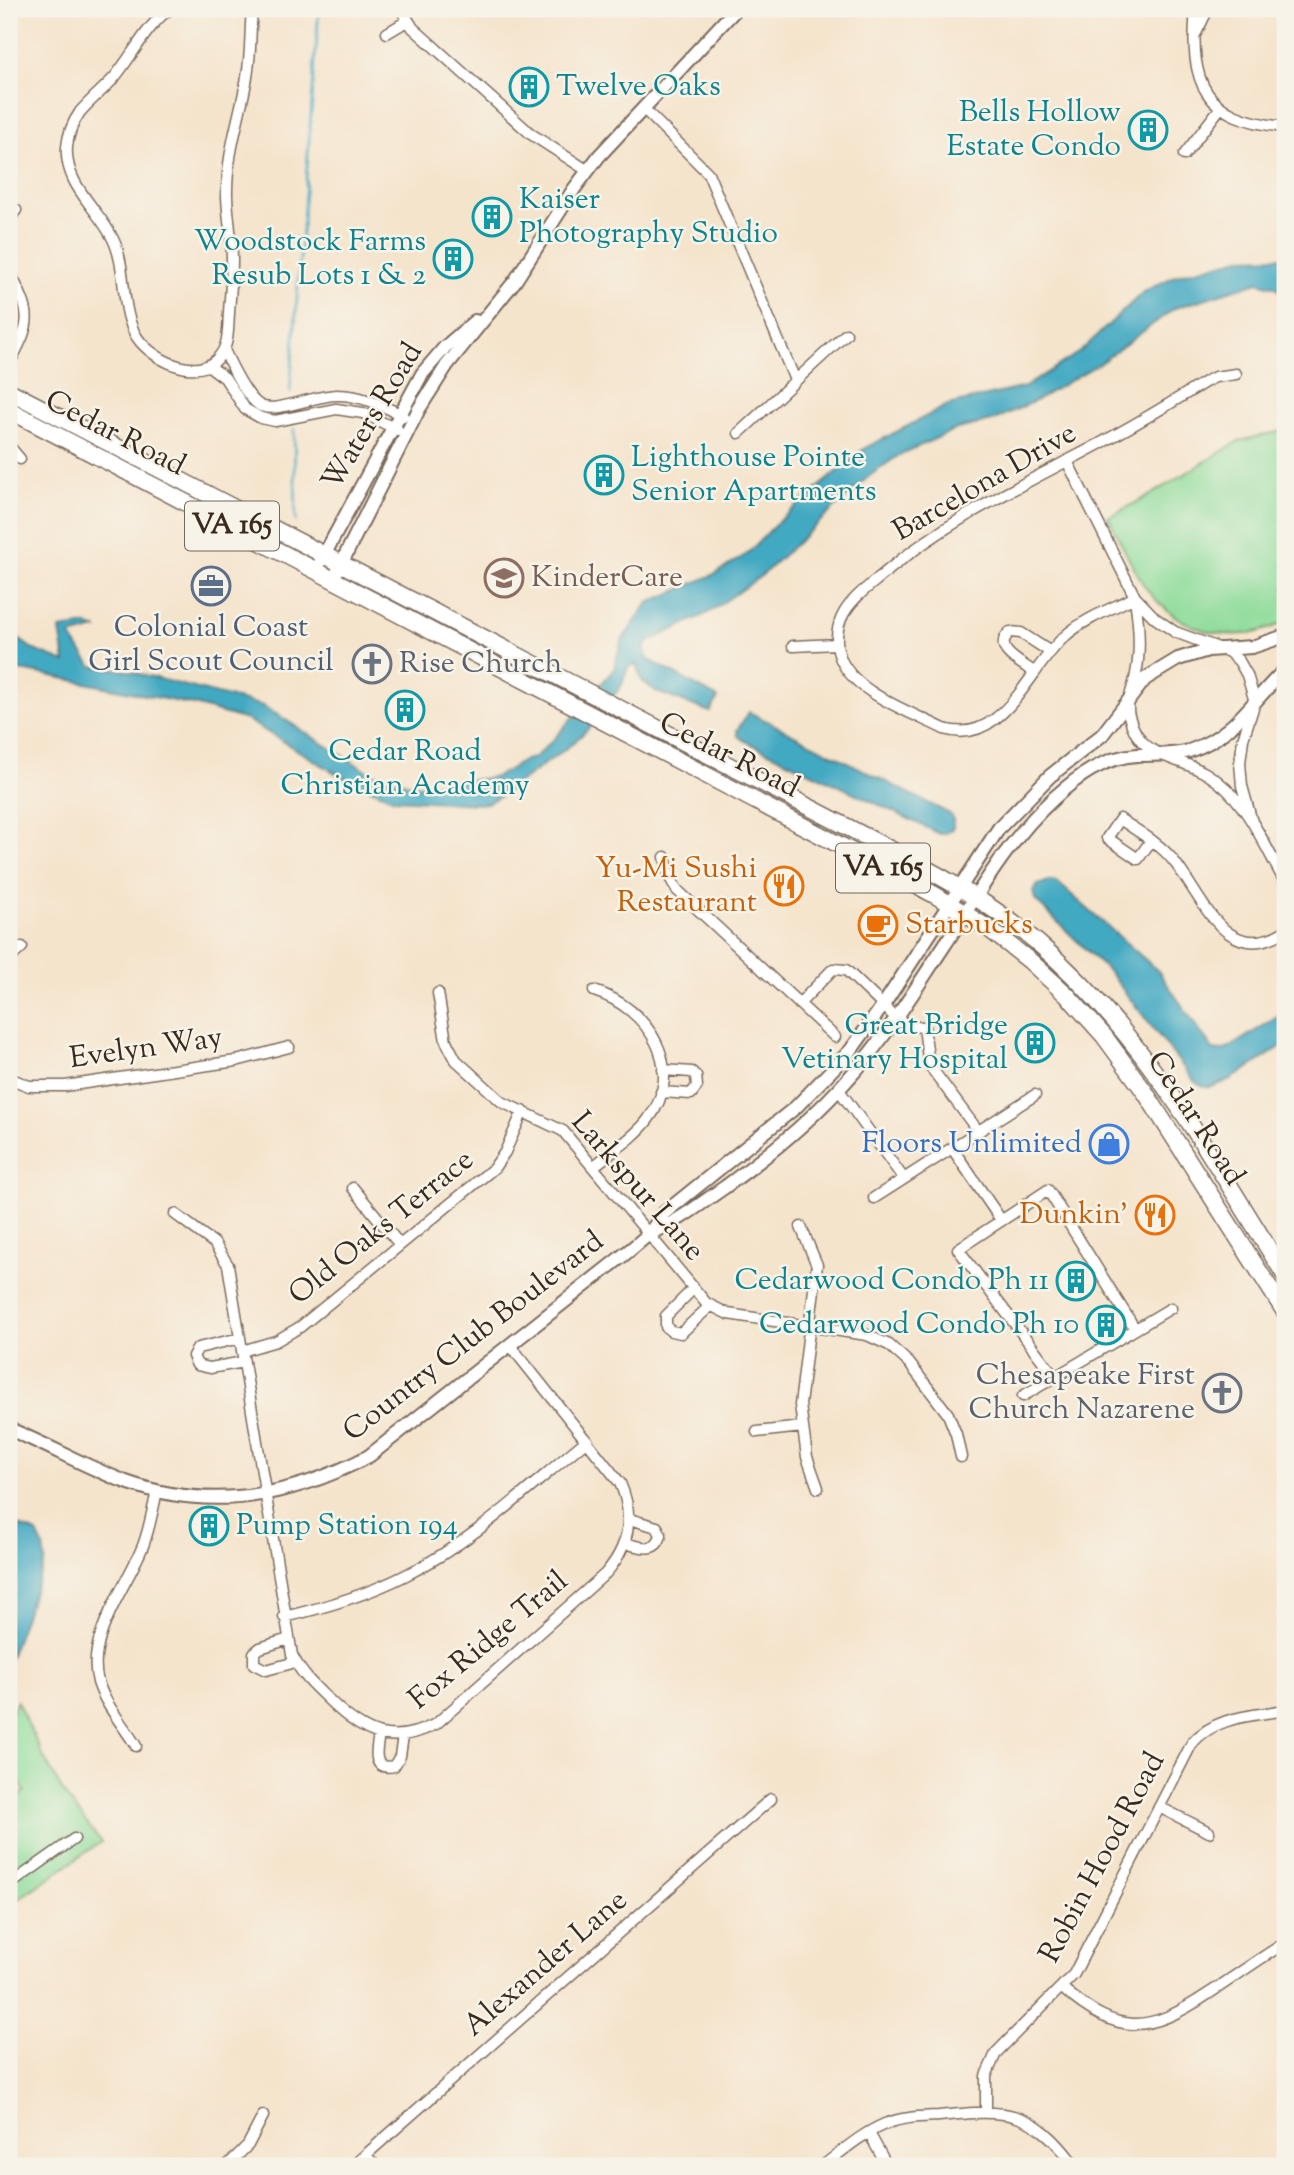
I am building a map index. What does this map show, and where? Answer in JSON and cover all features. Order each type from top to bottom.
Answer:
[{"type":"main road","name":"Cedar Road","points":[[9,391],[976,897],[1036,941],[1114,1017],[1156,1073],[1285,1275]]},
{"type":"main road","name":"Cedar Road","points":[[9,410],[949,904],[1010,945],[1081,1009],[1115,1049],[1150,1099],[1285,1312]]},
{"type":"street","points":[[170,9],[156,21],[112,80],[80,112],[68,138],[67,156],[76,186],[101,216],[117,248],[128,313],[138,340],[161,360],[185,367],[208,365],[219,357],[227,338],[232,260],[227,174],[247,75],[252,9]]},
{"type":"street","points":[[401,9],[413,29],[531,134],[588,172]]},
{"type":"street","name":"Waters Road","points":[[334,579],[413,420],[447,365],[515,281],[588,172],[643,108],[736,9]]},
{"type":"street","points":[[1196,9],[1193,40],[1198,75],[1205,90],[1221,107],[1246,121],[1285,127]]},
{"type":"street","points":[[1193,40],[1208,9]]},
{"type":"street","points":[[387,33],[407,21]]},
{"type":"street","points":[[1184,155],[1221,107]]},
{"type":"street","points":[[643,108],[708,173],[795,380]]},
{"type":"street","points":[[9,219],[16,210]]},
{"type":"street","points":[[9,271],[22,298],[28,320],[26,330],[9,364]]},
{"type":"street","name":"Waters Road","points":[[316,570],[422,374],[458,335],[495,307]]},
{"type":"street","points":[[739,433],[846,334]]},
{"type":"street","points":[[223,351],[250,395],[264,407],[274,408],[312,398],[337,395],[367,400],[413,420]]},
{"type":"street","points":[[208,365],[225,378],[245,409],[261,418],[275,421],[336,409],[363,413],[406,434]]},
{"type":"street","name":"Barcelona Drive","points":[[836,644],[840,621],[850,605],[902,558],[932,536],[1205,382],[1215,377],[1236,374]]},
{"type":"street","points":[[9,446],[20,459]]},
{"type":"street","points":[[1067,461],[1135,597],[1148,613],[1175,632],[1229,652],[1239,661],[1252,686],[1255,702],[1243,739],[1240,763],[1242,786],[1252,822]]},
{"type":"street","points":[[793,646],[836,644],[841,662],[854,680],[953,731],[971,731],[993,722],[1004,712],[1049,651],[1078,626],[1135,597]]},
{"type":"street","points":[[1135,597],[1139,648],[1136,676],[1128,700],[1128,715],[1136,733],[1148,749],[1209,775],[1233,797],[1252,822],[1285,882]]},
{"type":"street","points":[[1034,672],[1007,653],[1004,639],[1010,632],[1021,633],[1049,651]]},
{"type":"street","name":"Country Club Boulevard","points":[[9,1429],[102,1472],[157,1490],[223,1498],[290,1489],[319,1480],[369,1455],[649,1234],[671,1225],[766,1157],[839,1090],[889,1011],[949,904],[999,828],[1049,776],[1102,735],[1145,679],[1164,666],[1196,653],[1219,648],[1252,647],[1285,636]]},
{"type":"street","name":"Country Club Boulevard","points":[[649,1234],[663,1214],[774,1127],[808,1096],[889,1011],[965,914],[1011,844],[1056,796],[1085,773],[1124,757],[1188,751],[1206,743],[1236,724],[1285,670]]},
{"type":"street","points":[[1150,842],[1174,861],[1211,919],[1222,929],[1234,936],[1256,940],[1285,931]]},
{"type":"street","points":[[665,857],[669,876],[677,890],[835,1037]]},
{"type":"street","points":[[9,959],[22,947]]},
{"type":"street","points":[[799,1004],[828,973],[840,968],[846,970],[889,1011],[910,1026],[923,1027],[929,1065],[978,1131]]},
{"type":"street","points":[[593,1167],[646,1122],[658,1102],[663,1070],[657,1043],[647,1027],[619,1000],[594,991]]},
{"type":"street","name":"Larkspur Lane","points":[[438,993],[446,1041],[453,1056],[502,1102],[563,1130],[693,1289],[710,1306],[728,1314],[867,1335],[889,1345],[901,1354],[948,1414],[961,1457]]},
{"type":"street","name":"Evelyn Way","points":[[9,1078],[29,1086],[65,1086],[236,1061],[289,1047]]},
{"type":"street","points":[[661,1092],[691,1094],[697,1086],[696,1076],[692,1072],[663,1070]]},
{"type":"street","points":[[839,1090],[904,1179]]},
{"type":"street","points":[[874,1198],[1035,1095]]},
{"type":"street","name":"Old Oaks Terrace","points":[[242,1351],[275,1341],[294,1331],[494,1168],[505,1152],[523,1111]]},
{"type":"street","points":[[953,1148],[1001,1220]]},
{"type":"street","points":[[353,1188],[400,1245]]},
{"type":"street","points":[[1055,1377],[958,1249],[1048,1190],[1135,1329]]},
{"type":"street","name":"Fox Ridge Trail","points":[[175,1214],[214,1243],[228,1265],[285,1617],[296,1662],[311,1683],[348,1718],[379,1734],[403,1736],[436,1724],[605,1574],[616,1562],[625,1543],[629,1519],[628,1503],[620,1483],[510,1345]]},
{"type":"street","points":[[801,1227],[817,1265],[802,1378],[802,1427],[807,1457],[818,1488]]},
{"type":"street","points":[[693,1289],[666,1316],[666,1327],[670,1331],[681,1332],[710,1306]]},
{"type":"street","points":[[1023,1396],[1171,1308]]},
{"type":"street","points":[[240,1338],[198,1348],[193,1356],[197,1365],[204,1368],[244,1362]]},
{"type":"street","points":[[757,1432],[802,1427]]},
{"type":"street","points":[[285,1617],[357,1597],[424,1566],[467,1537],[587,1440]]},
{"type":"street","points":[[136,1746],[102,1690],[96,1668],[96,1654],[100,1635],[144,1542],[157,1490]]},
{"type":"street","points":[[625,1543],[650,1548],[657,1545],[661,1535],[657,1527],[629,1519]]},
{"type":"street","points":[[289,1639],[260,1648],[254,1653],[254,1664],[266,1670],[296,1662]]},
{"type":"street","name":"Robin Hood Road","points":[[986,2111],[986,2076],[996,2053],[1074,1975],[1189,1748],[1198,1736],[1224,1720],[1285,1710]]},
{"type":"street","points":[[379,1734],[377,1760],[380,1765],[389,1767],[398,1762],[403,1736]]},
{"type":"street","name":"Alexander Lane","points":[[354,2166],[771,1799]]},
{"type":"street","points":[[1159,1807],[1209,1832]]},
{"type":"street","points":[[9,1885],[74,1839]]},
{"type":"street","points":[[1062,1988],[1103,2017],[1134,2024],[1150,2023],[1180,2012],[1285,1943]]},
{"type":"street","points":[[823,2166],[869,2133],[900,2119],[986,2111],[1002,2112],[1030,2122],[1060,2147],[1075,2166]]},
{"type":"street","points":[[227,2166],[248,2145],[263,2116]]},
{"type":"street","points":[[869,2133],[887,2166]]},
{"type":"street","points":[[366,2155],[376,2166]]},
{"type":"green space","points":[[1285,430],[1285,622],[1247,634],[1210,632],[1192,626],[1160,604],[1146,588],[1108,517],[1147,497],[1239,441]]},
{"type":"green space","points":[[17,1701],[65,1795],[101,1842],[9,1905],[9,1803],[25,1791],[9,1766],[9,1717]]},
{"type":"water","points":[[1285,257],[1285,298],[1276,287],[1258,282],[1175,308],[1100,363],[1035,401],[992,421],[957,429],[899,455],[868,477],[761,576],[708,613],[650,641],[644,647],[648,659],[718,698],[710,712],[657,692],[642,681],[636,664],[628,667],[622,685],[588,729],[504,794],[487,803],[395,799],[344,778],[247,720],[194,705],[27,671],[17,670],[11,677],[9,706],[9,632],[34,650],[65,662],[60,629],[87,625],[96,629],[70,636],[92,666],[129,671],[263,706],[372,774],[418,786],[496,777],[525,760],[534,758],[554,739],[614,669],[621,642],[648,603],[715,574],[747,554],[779,521],[865,448],[948,405],[1025,387],[1081,351],[1143,292],[1177,275],[1241,258]]},
{"type":"water","points":[[749,712],[950,814],[953,828],[940,834],[743,740],[738,736],[737,730]]},
{"type":"water","points":[[1049,881],[1057,882],[1158,971],[1213,1050],[1227,1049],[1285,1012],[1285,1044],[1218,1085],[1206,1087],[1195,1082],[1110,973],[1035,900],[1033,891],[1038,885]]},
{"type":"water","points":[[9,1522],[37,1533],[43,1546],[45,1561],[9,1660]]},
{"type":"waterway","points":[[290,392],[319,9]]},
{"type":"waterway","points":[[294,429],[296,521]]},
{"type":"place","name":"Twelve Oaks","points":[[529,87]]},
{"type":"place","name":"Bells Hollow Estate Condo","points":[[1148,130]]},
{"type":"place","name":"Kaiser Photography Studio","points":[[492,217]]},
{"type":"place","name":"Woodstock Farms Resub Lots 1 & 2","points":[[453,259]]},
{"type":"place","name":"Lighthouse Pointe Senior Apartments","points":[[604,475]]},
{"type":"place","name":"KinderCare","points":[[504,578]]},
{"type":"place","name":"Colonial Coast Girl Scout Council","points":[[211,586]]},
{"type":"place","name":"Rise Church","points":[[372,664]]},
{"type":"place","name":"Cedar Road Christian Academy","points":[[405,710]]},
{"type":"place","name":"Yu-Mi Sushi Restaurant","points":[[784,886]]},
{"type":"place","name":"Starbucks","points":[[878,925]]},
{"type":"place","name":"Great Bridge Vetinary Hospital","points":[[1035,1043]]},
{"type":"place","name":"Floors Unlimited","points":[[1109,1144]]},
{"type":"place","name":"Dunkin'","points":[[1155,1215]]},
{"type":"place","name":"Cedarwood Condo Ph 11","points":[[1076,1281]]},
{"type":"place","name":"Cedarwood Condo Ph 10","points":[[1106,1325]]},
{"type":"place","name":"Chesapeake First Church Nazarene","points":[[1222,1393]]},
{"type":"place","name":"Pump Station 194","points":[[209,1526]]}]
